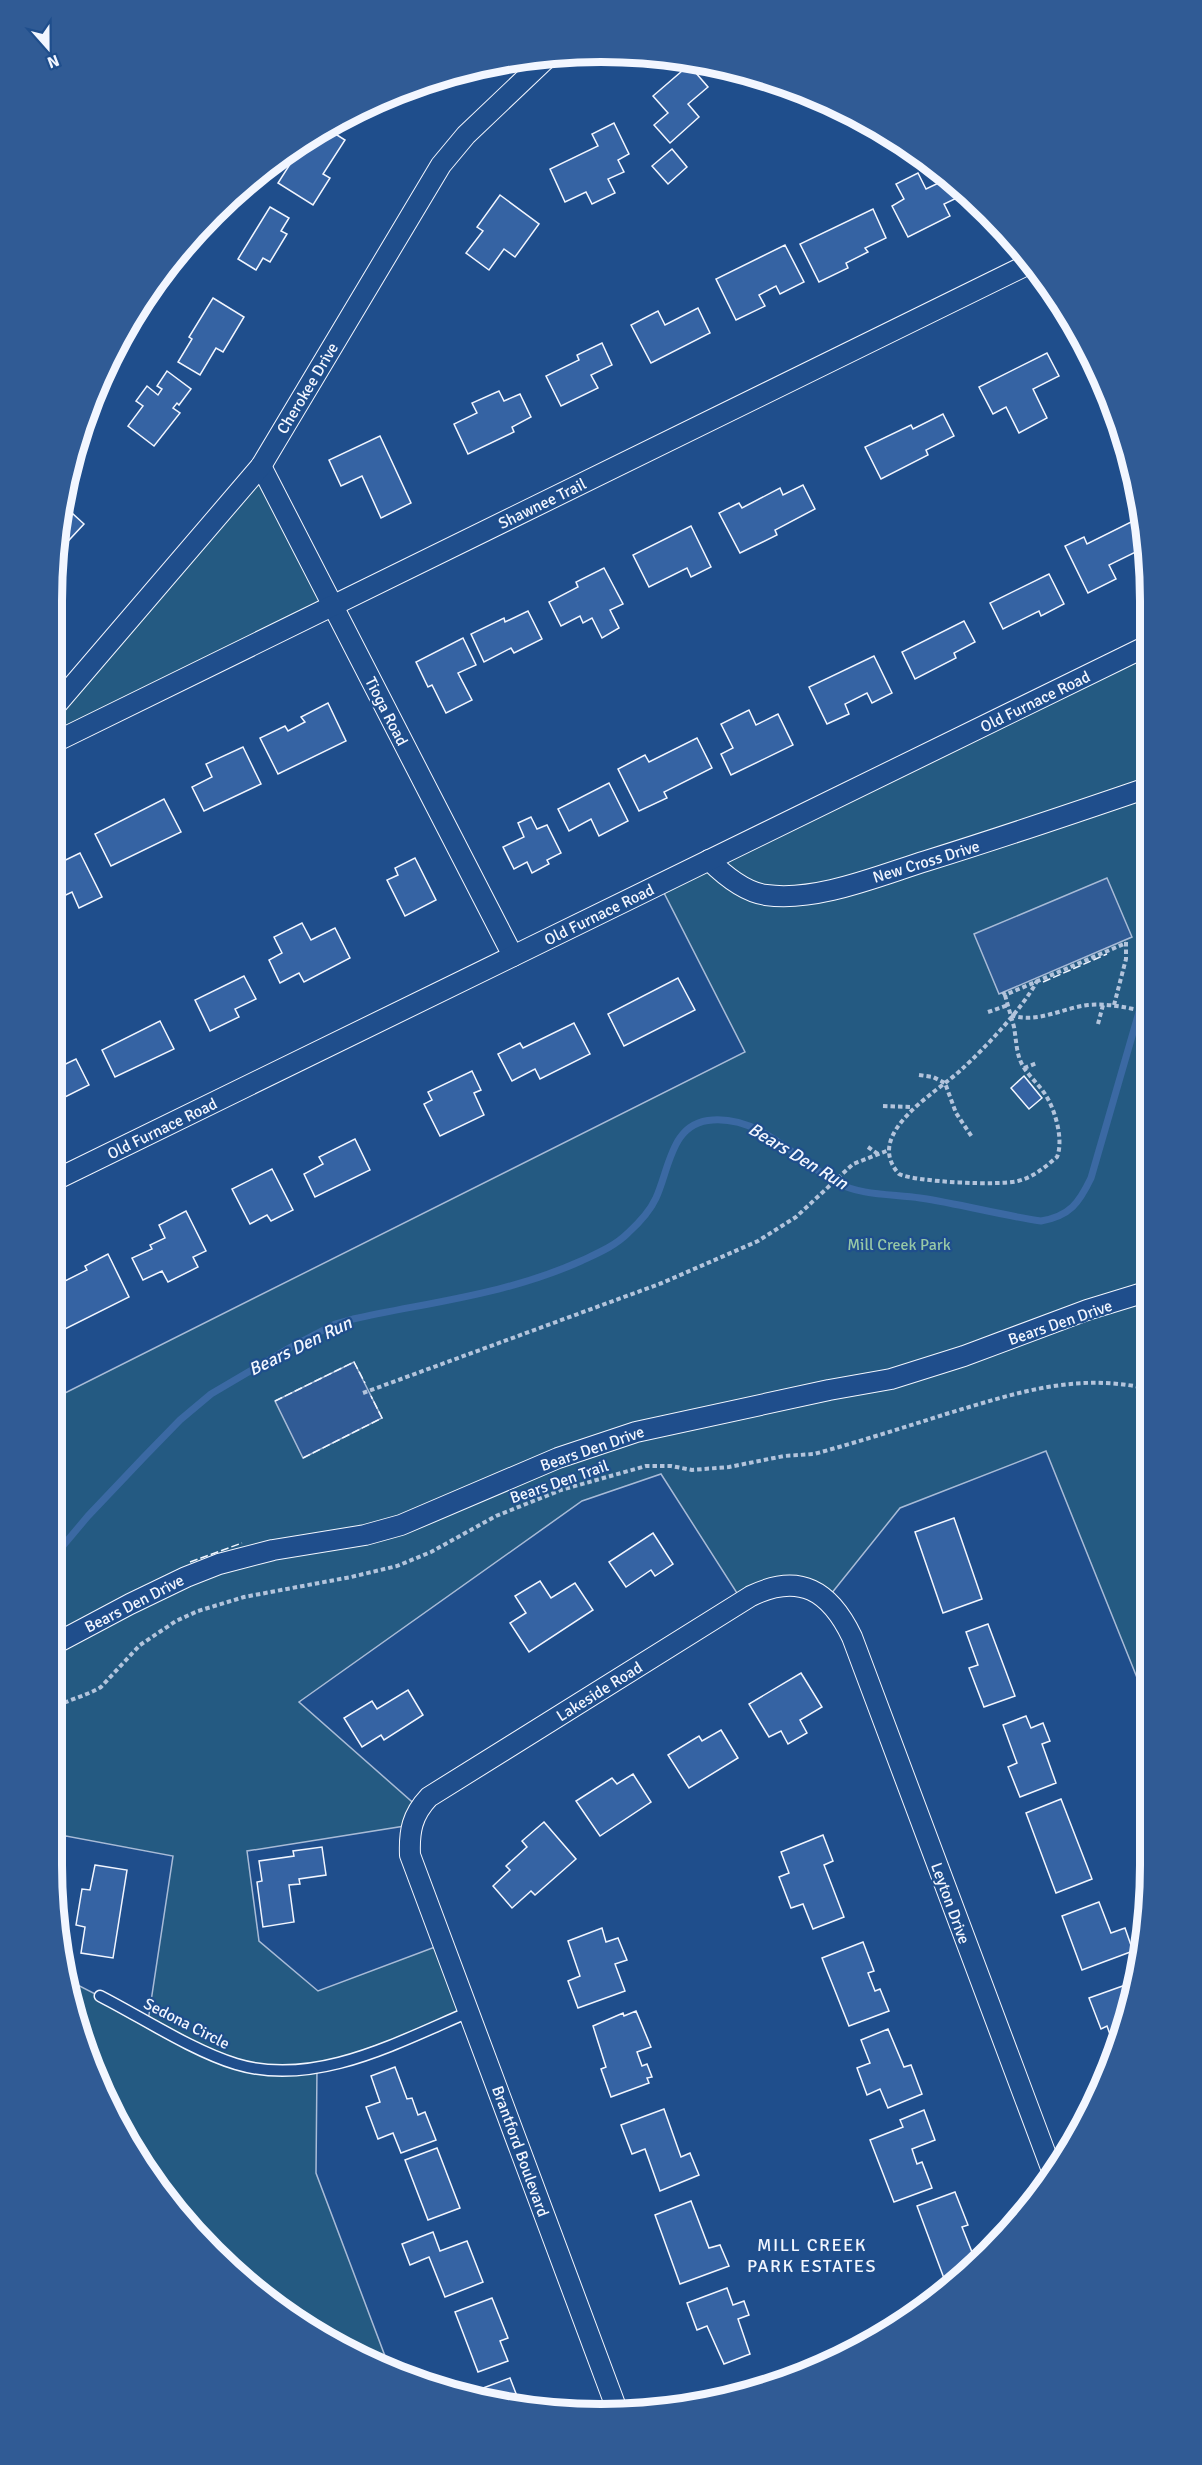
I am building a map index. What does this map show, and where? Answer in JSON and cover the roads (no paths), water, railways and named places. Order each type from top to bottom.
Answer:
[{"type":"street","name":"Cherokee Drive","points":[[62,698],[261,466],[441,165],[466,135],[539,65]]},
{"type":"street","name":"Shawnee Trail","points":[[62,739],[1024,266]]},
{"type":"street","name":"Tioga Road","points":[[261,466],[513,956]]},
{"type":"street","name":"Old Furnace Road","points":[[62,1177],[1140,649]]},
{"type":"street","name":"New Cross Drive","points":[[709,861],[727,878],[765,895],[790,896],[830,890],[1140,790]]},
{"type":"street","name":"Bears Den Drive","points":[[62,1640],[130,1604],[219,1564],[273,1550],[365,1535],[401,1525],[558,1458],[636,1432],[829,1390],[891,1379],[964,1356],[1087,1310],[1140,1294]]},
{"type":"street","name":"Lakeside Road","points":[[425,1895],[410,1855],[409,1836],[411,1825],[419,1808],[429,1797],[751,1596],[768,1587],[784,1585],[813,1591],[827,1599],[842,1615],[852,1637]]},
{"type":"street","name":"Leyton Drive","points":[[852,1637],[1050,2164]]},
{"type":"street","name":"Brantford Boulevard","points":[[425,1895],[615,2403]]},
{"type":"lane","name":"Sedona Circle","points":[[100,1996],[202,2050],[237,2065],[280,2070],[325,2066],[362,2056],[469,2012]]},
{"type":"waterway","name":"Bears Den Run","points":[[62,1547],[88,1516],[180,1420],[211,1394],[291,1347],[335,1324],[525,1282],[581,1261],[618,1242],[651,1208],[680,1137],[699,1123],[713,1120],[747,1125],[763,1132],[821,1173],[855,1190],[935,1200],[1041,1221],[1059,1216],[1078,1201],[1091,1178],[1140,1009]]},
{"type":"district","name":"MILL CREEK PARK ESTATES","points":[[812,2255]]},
{"type":"park label","name":"Mill Creek Park","points":[[899,1244]]}]
